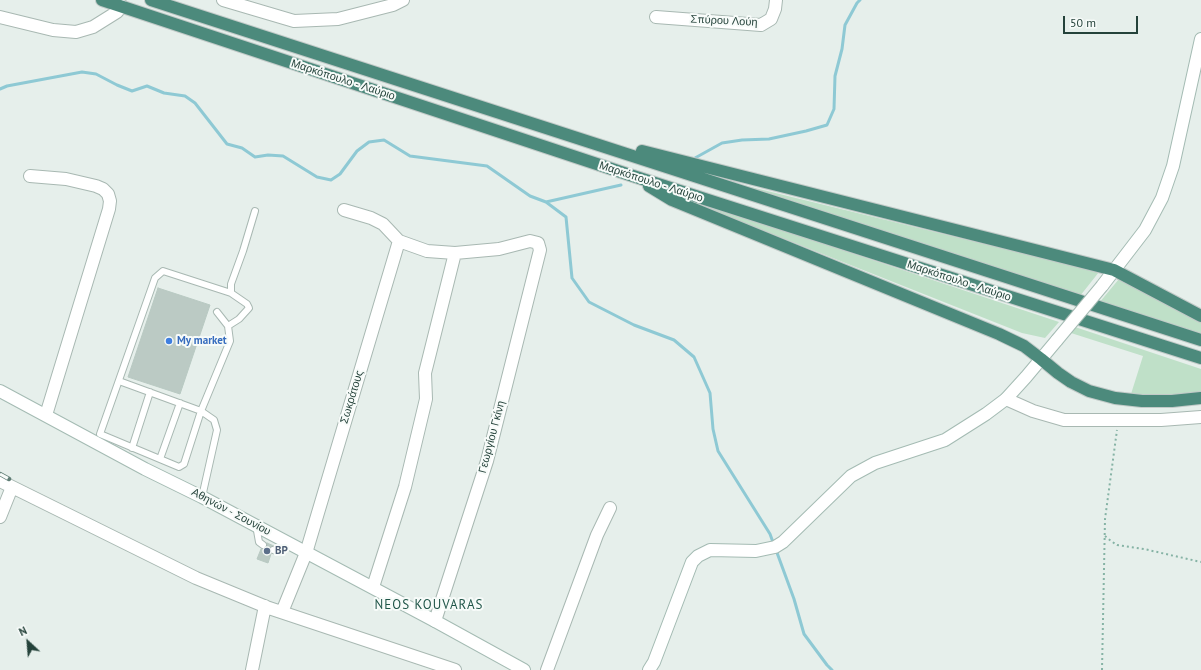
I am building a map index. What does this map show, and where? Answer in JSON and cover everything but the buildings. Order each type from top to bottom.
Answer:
[{"type":"highway","name":"Μαρκόπουλο - Λαύριο","points":[[102,0],[633,176],[1201,358]]},
{"type":"highway","name":"Μαρκόπουλο - Λαύριο","points":[[151,0],[1201,340]]},
{"type":"highway","points":[[595,144],[616,144],[1114,270],[1201,316]]},
{"type":"highway","points":[[633,176],[672,200],[999,334],[1024,346],[1058,373],[1071,382],[1089,391],[1116,398],[1172,401],[1201,398]]},
{"type":"street","points":[[223,0],[294,21],[338,19],[393,6],[403,0]]},
{"type":"street","name":"Σπύρου Λούη","points":[[656,17],[761,24],[771,19],[775,10],[776,0]]},
{"type":"street","points":[[0,17],[53,30],[76,32],[93,27],[117,12],[122,6]]},
{"type":"street","points":[[649,670],[654,662],[692,562],[703,552],[710,550],[768,550],[775,547],[783,542],[851,476],[875,463],[945,440],[986,414],[1006,399],[1041,359],[1102,286],[1145,230],[1162,198],[1173,166],[1201,38]]},
{"type":"street","points":[[30,176],[66,179],[96,186],[103,189],[108,194],[110,201],[110,209],[46,416]]},
{"type":"street","points":[[344,210],[371,218],[383,224],[399,241],[427,252],[455,253],[425,373],[426,399],[405,487],[373,587]]},
{"type":"street","name":"Σωκράτους","points":[[282,612],[306,552],[399,241]]},
{"type":"street","name":"Γεωργίου Γκίνη","points":[[435,621],[487,460],[540,250],[538,243],[530,241],[499,249],[455,253]]},
{"type":"street","name":"Αθηνών - Σουνίου","points":[[0,391],[46,416],[120,448],[145,469],[202,496],[373,587],[435,621],[512,667],[524,670]]},
{"type":"street","points":[[1006,399],[1033,411],[1064,420],[1201,417]]},
{"type":"street","points":[[0,481],[196,578],[265,606],[455,670]]},
{"type":"street","points":[[0,517],[12,486]]},
{"type":"street","points":[[546,670],[597,535],[610,508]]},
{"type":"street","points":[[252,670],[265,606]]},
{"type":"lane","points":[[231,293],[231,284],[244,251],[256,211]]},
{"type":"lane","points":[[216,312],[228,326],[230,342],[201,412],[184,464],[179,467],[132,448],[120,448],[100,434],[155,278],[163,271],[231,293],[247,304],[248,308],[238,319],[228,326]]},
{"type":"lane","points":[[119,381],[180,403],[201,412],[214,420],[217,430],[202,496]]},
{"type":"lane","points":[[132,448],[150,392]]},
{"type":"lane","points":[[160,459],[180,403]]},
{"type":"lane","points":[[145,469],[144,465],[147,454]]},
{"type":"lane","points":[[256,526],[259,542],[263,545]]},
{"type":"lane","points":[[273,550],[276,551],[289,543]]},
{"type":"path","points":[[1102,670],[1105,519],[1118,420]]},
{"type":"path","points":[[1105,535],[1111,542],[1117,545],[1144,549],[1201,562]]},
{"type":"green space","points":[[714,178],[1099,272],[1080,296]]},
{"type":"green space","points":[[689,199],[1059,322],[1045,338],[1022,333],[689,201]]},
{"type":"green space","points":[[1119,279],[1201,320],[1201,336],[1099,303]]},
{"type":"green space","points":[[1075,327],[1201,369],[1201,396],[1158,397],[1131,394],[1143,356],[1071,333]]},
{"type":"waterway","points":[[695,158],[722,143],[742,140],[769,139],[827,125],[834,109],[835,76],[842,49],[845,25],[860,0]]},
{"type":"waterway","points":[[0,89],[7,86],[82,72],[96,74],[132,91],[147,86],[164,93],[185,96],[195,103],[227,144],[242,148],[255,157],[268,155],[283,156],[317,177],[331,180],[340,174],[357,151],[369,142],[384,140],[410,156],[487,166],[530,196],[546,202],[621,185]]},
{"type":"waterway","points":[[546,202],[566,217],[572,278],[589,302],[634,325],[674,340],[694,357],[710,393],[713,429],[718,451],[770,534],[774,545]]},
{"type":"waterway","points":[[776,550],[794,599],[804,634],[832,670]]},
{"type":"railway","points":[[0,474],[9,479]]},
{"type":"place","name":"My market","points":[[169,341]]},
{"type":"place","name":"BP","points":[[267,551]]},
{"type":"district","name":"NEOS KOUVARAS","points":[[429,605]]}]
